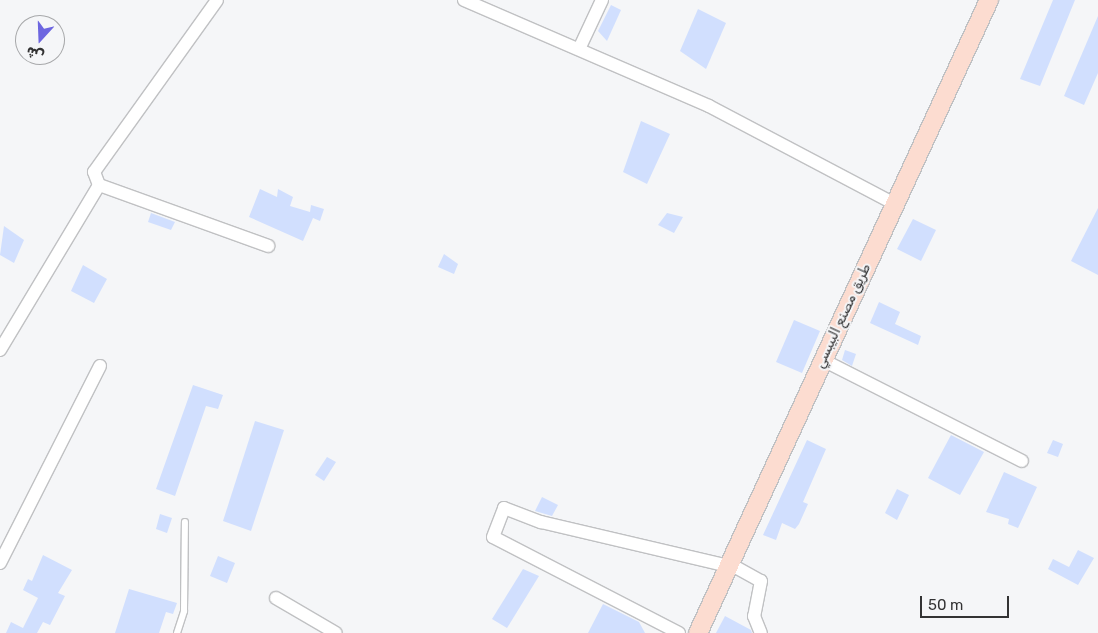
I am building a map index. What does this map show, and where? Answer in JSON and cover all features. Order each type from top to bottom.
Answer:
[{"type":"main road","name":"طريق مصنع البيبسي","points":[[698,633],[989,0]]},
{"type":"street","points":[[217,0],[94,172],[99,185],[268,246]]},
{"type":"street","points":[[464,0],[580,47],[743,123],[896,204]]},
{"type":"street","points":[[580,47],[602,0]]},
{"type":"street","points":[[0,350],[99,185]]},
{"type":"street","points":[[823,360],[1022,461]]},
{"type":"street","points":[[0,562],[100,366]]},
{"type":"street","points":[[679,633],[493,537],[504,508],[541,522],[729,565],[761,581],[754,616],[761,633]]},
{"type":"street","points":[[276,598],[336,633]]},
{"type":"lane","points":[[177,633],[184,611],[185,522]]},
{"type":"building","points":[[1053,0],[1075,0],[1040,86],[1020,79]]},
{"type":"building","points":[[611,5],[621,10],[607,41],[598,31]]},
{"type":"building","points":[[698,9],[726,23],[706,69],[680,51]]},
{"type":"building","points":[[1098,16],[1098,73],[1084,105],[1064,96]]},
{"type":"building","points":[[641,121],[670,134],[647,184],[623,172]]},
{"type":"building","points":[[260,189],[277,197],[278,189],[293,197],[290,206],[310,212],[311,205],[324,209],[320,221],[313,218],[303,241],[249,217]]},
{"type":"building","points":[[1098,208],[1098,275],[1071,261]]},
{"type":"building","points":[[151,213],[175,222],[171,230],[148,222]]},
{"type":"building","points":[[667,213],[683,217],[674,233],[658,225]]},
{"type":"building","points":[[913,219],[936,230],[921,261],[897,249]]},
{"type":"building","points":[[4,226],[24,240],[14,263],[0,255]]},
{"type":"building","points":[[444,254],[458,264],[454,274],[438,267]]},
{"type":"building","points":[[83,265],[107,279],[94,303],[71,291]]},
{"type":"building","points":[[879,302],[900,312],[895,324],[921,336],[918,345],[870,323]]},
{"type":"building","points":[[794,320],[820,331],[802,373],[776,362]]},
{"type":"building","points":[[845,350],[856,354],[852,366],[842,360]]},
{"type":"building","points":[[193,385],[223,395],[218,409],[206,406],[175,496],[156,489]]},
{"type":"building","points":[[255,421],[284,430],[251,531],[223,521]]},
{"type":"building","points":[[951,435],[984,452],[960,495],[928,478]]},
{"type":"building","points":[[807,440],[826,449],[803,502],[808,504],[799,524],[795,529],[782,523],[776,540],[763,535]]},
{"type":"building","points":[[1053,440],[1063,444],[1058,457],[1047,453]]},
{"type":"building","points":[[327,457],[336,462],[324,481],[315,475]]},
{"type":"building","points":[[1004,472],[1037,487],[1018,528],[1008,524],[1009,519],[986,512]]},
{"type":"building","points":[[897,489],[909,495],[897,520],[885,513]]},
{"type":"building","points":[[542,497],[558,505],[552,516],[535,511]]},
{"type":"building","points":[[160,514],[172,518],[167,533],[156,529]]},
{"type":"building","points":[[1078,550],[1094,558],[1078,585],[1048,569],[1053,559],[1069,567]]},
{"type":"building","points":[[43,555],[72,570],[58,593],[65,596],[50,625],[43,622],[37,633],[6,633],[11,622],[23,628],[38,598],[23,590],[28,579],[32,581]]},
{"type":"building","points":[[218,556],[235,563],[227,583],[210,576]]},
{"type":"building","points":[[523,569],[539,576],[507,628],[492,619]]},
{"type":"building","points":[[129,589],[177,603],[173,614],[166,612],[159,633],[115,633]]},
{"type":"building","points":[[603,604],[639,622],[645,633],[588,633]]},
{"type":"building","points":[[725,616],[751,630],[752,633],[716,633]]}]
